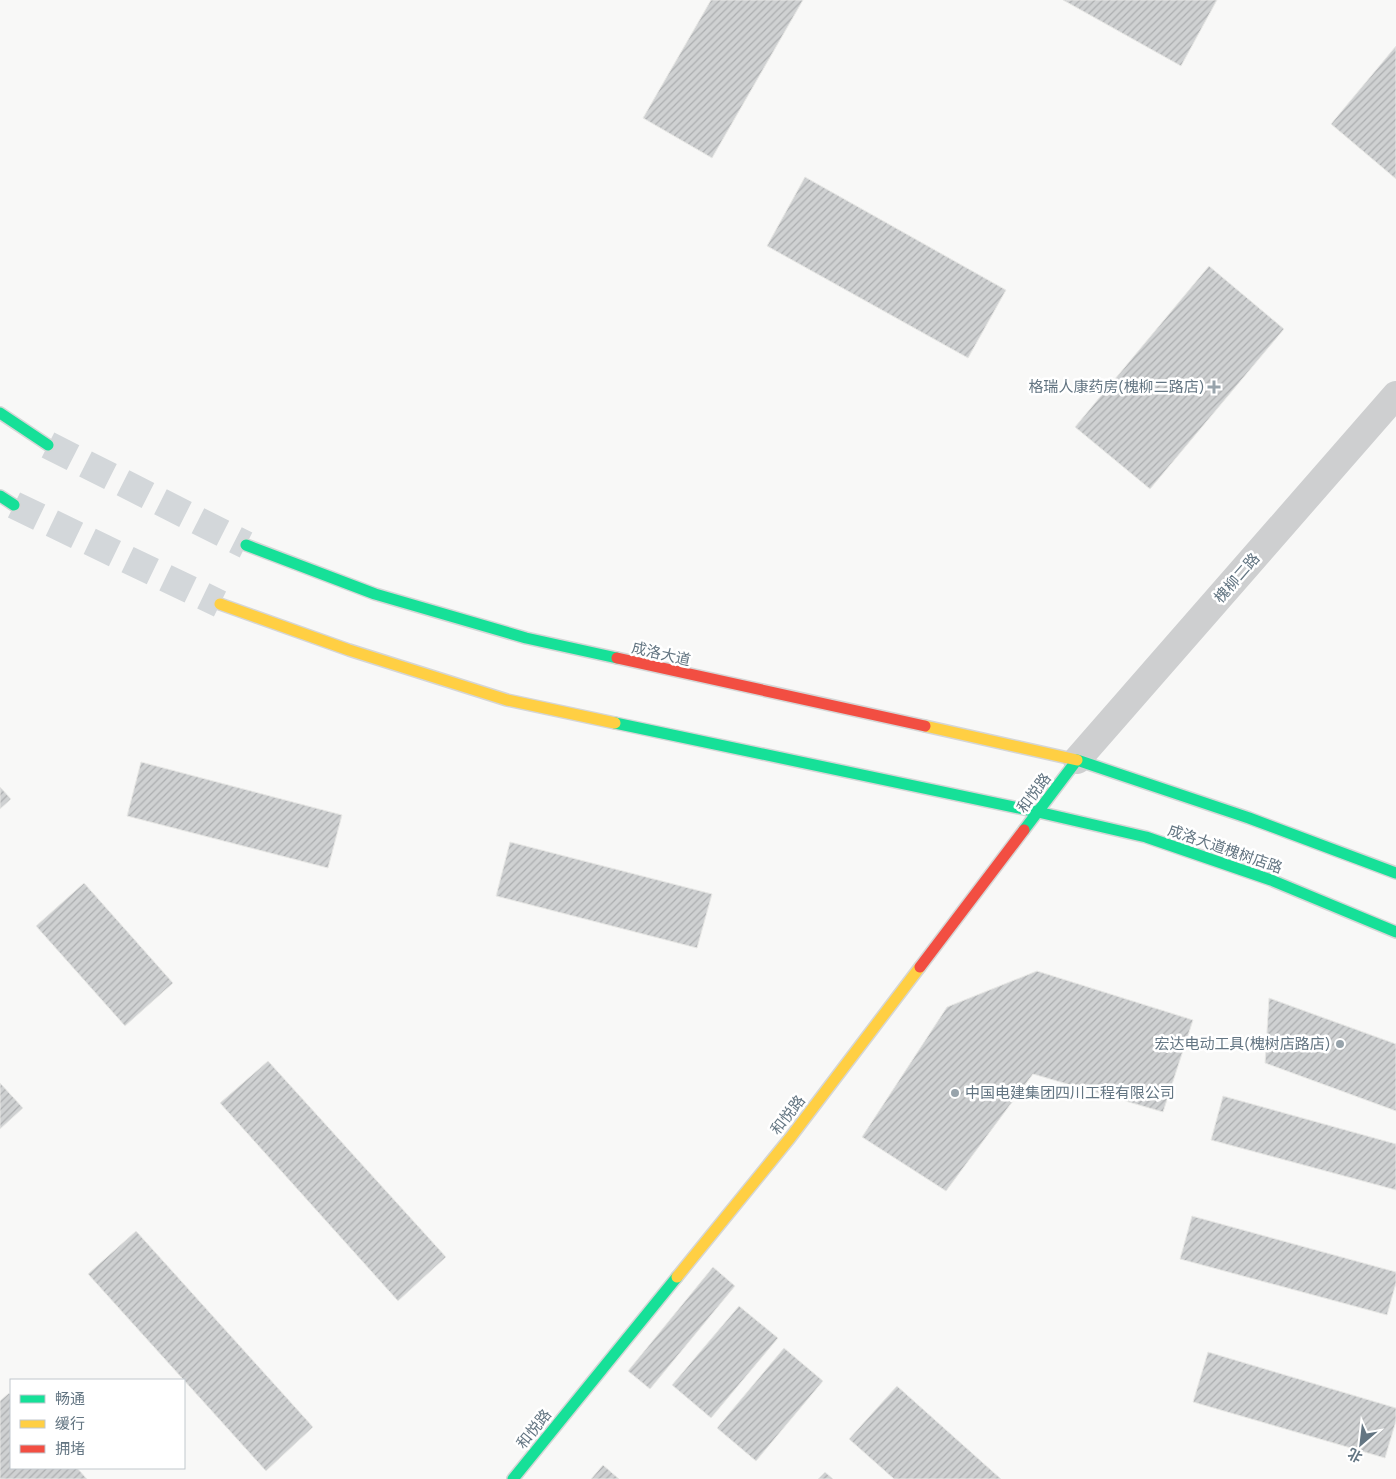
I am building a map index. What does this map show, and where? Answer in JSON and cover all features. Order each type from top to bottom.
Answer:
[{"type":"main road","points":[[0,413],[48,445]]},
{"type":"main road","points":[[0,496],[14,505]]},
{"type":"main road","name":"成洛大道","points":[[246,545],[375,594],[526,638],[1077,760]]},
{"type":"main road","points":[[220,604],[349,650],[507,700],[1038,812]]},
{"type":"main road","name":"和悦路","points":[[513,1479],[790,1138],[1077,760]]},
{"type":"main road","points":[[1077,760],[1249,818],[1396,873]]},
{"type":"main road","name":"成洛大道槐树店路","points":[[1038,812],[1146,837],[1271,880],[1396,932]]},
{"type":"street","name":"槐柳二路","points":[[1077,760],[1396,395]]},
{"type":"building","points":[[711,0],[803,0],[712,158],[643,118]]},
{"type":"building","points":[[1063,0],[1217,0],[1181,66]]},
{"type":"building","points":[[1396,46],[1396,179],[1331,124]]},
{"type":"building","points":[[805,177],[1006,290],[968,358],[767,246]]},
{"type":"building","points":[[1209,266],[1284,329],[1150,489],[1075,427]]},
{"type":"building","points":[[141,762],[342,815],[328,868],[127,816]]},
{"type":"building","points":[[0,787],[11,799],[0,809]]},
{"type":"building","points":[[510,842],[712,894],[697,948],[496,896]]},
{"type":"building","points":[[84,883],[173,983],[125,1026],[36,926]]},
{"type":"building","name":"中国电建集团四川工程有限公司","points":[[1037,971],[1193,1020],[1163,1112],[1033,1074],[946,1191],[862,1137],[947,1007]]},
{"type":"building","points":[[1269,998],[1396,1044],[1396,1111],[1265,1063]]},
{"type":"building","points":[[268,1061],[446,1257],[398,1301],[220,1103]]},
{"type":"building","points":[[0,1083],[23,1108],[0,1129]]},
{"type":"building","points":[[1223,1096],[1396,1144],[1396,1190],[1211,1140]]},
{"type":"building","points":[[1192,1216],[1396,1272],[1396,1283],[1387,1315],[1180,1259]]},
{"type":"building","points":[[136,1231],[313,1427],[266,1471],[185,1381],[185,1379],[183,1379],[88,1274]]},
{"type":"building","points":[[713,1267],[735,1286],[650,1389],[628,1371]]},
{"type":"building","points":[[739,1306],[778,1338],[711,1418],[672,1385]]},
{"type":"building","points":[[784,1348],[823,1381],[756,1461],[717,1428]]},
{"type":"building","points":[[1208,1352],[1396,1408],[1396,1421],[1385,1458],[1193,1402]]},
{"type":"building","points":[[897,1386],[1001,1479],[894,1479],[849,1439]]},
{"type":"building","points":[[10,1394],[10,1469],[78,1469],[87,1479],[0,1479],[0,1401]]},
{"type":"building","points":[[603,1465],[619,1479],[591,1479]]},
{"type":"building","points":[[825,1472],[833,1479],[818,1479]]},
{"type":"tunnel","points":[[48,445],[246,545]]},
{"type":"tunnel","points":[[14,505],[220,604]]},
{"type":"traffic: fast","points":[[0,413],[48,445]]},
{"type":"traffic: fast","points":[[0,496],[14,505]]},
{"type":"traffic: fast","points":[[246,545],[375,594],[526,638],[617,658]]},
{"type":"traffic: fast","points":[[615,723],[1038,812]]},
{"type":"traffic: fast","points":[[1024,830],[1077,760]]},
{"type":"traffic: fast","points":[[1077,760],[1249,818],[1396,873]]},
{"type":"traffic: fast","points":[[1038,812],[1146,837],[1271,880],[1396,932]]},
{"type":"traffic: fast","points":[[513,1479],[677,1277]]},
{"type":"traffic: slow","points":[[220,604],[349,650],[507,700],[615,723]]},
{"type":"traffic: slow","points":[[925,726],[1077,760]]},
{"type":"traffic: slow","points":[[677,1277],[790,1138],[920,967]]},
{"type":"traffic: jam","points":[[617,658],[925,726]]},
{"type":"traffic: jam","points":[[920,967],[1024,830]]},
{"type":"place","name":"格瑞人康药房(槐柳二路店)","points":[[1214,387]]},
{"type":"place","name":"宏达电动工具(槐树店路店)","points":[[1340,1044]]},
{"type":"place","name":"中国电建集团四川工程有限公司","points":[[955,1093]]}]
